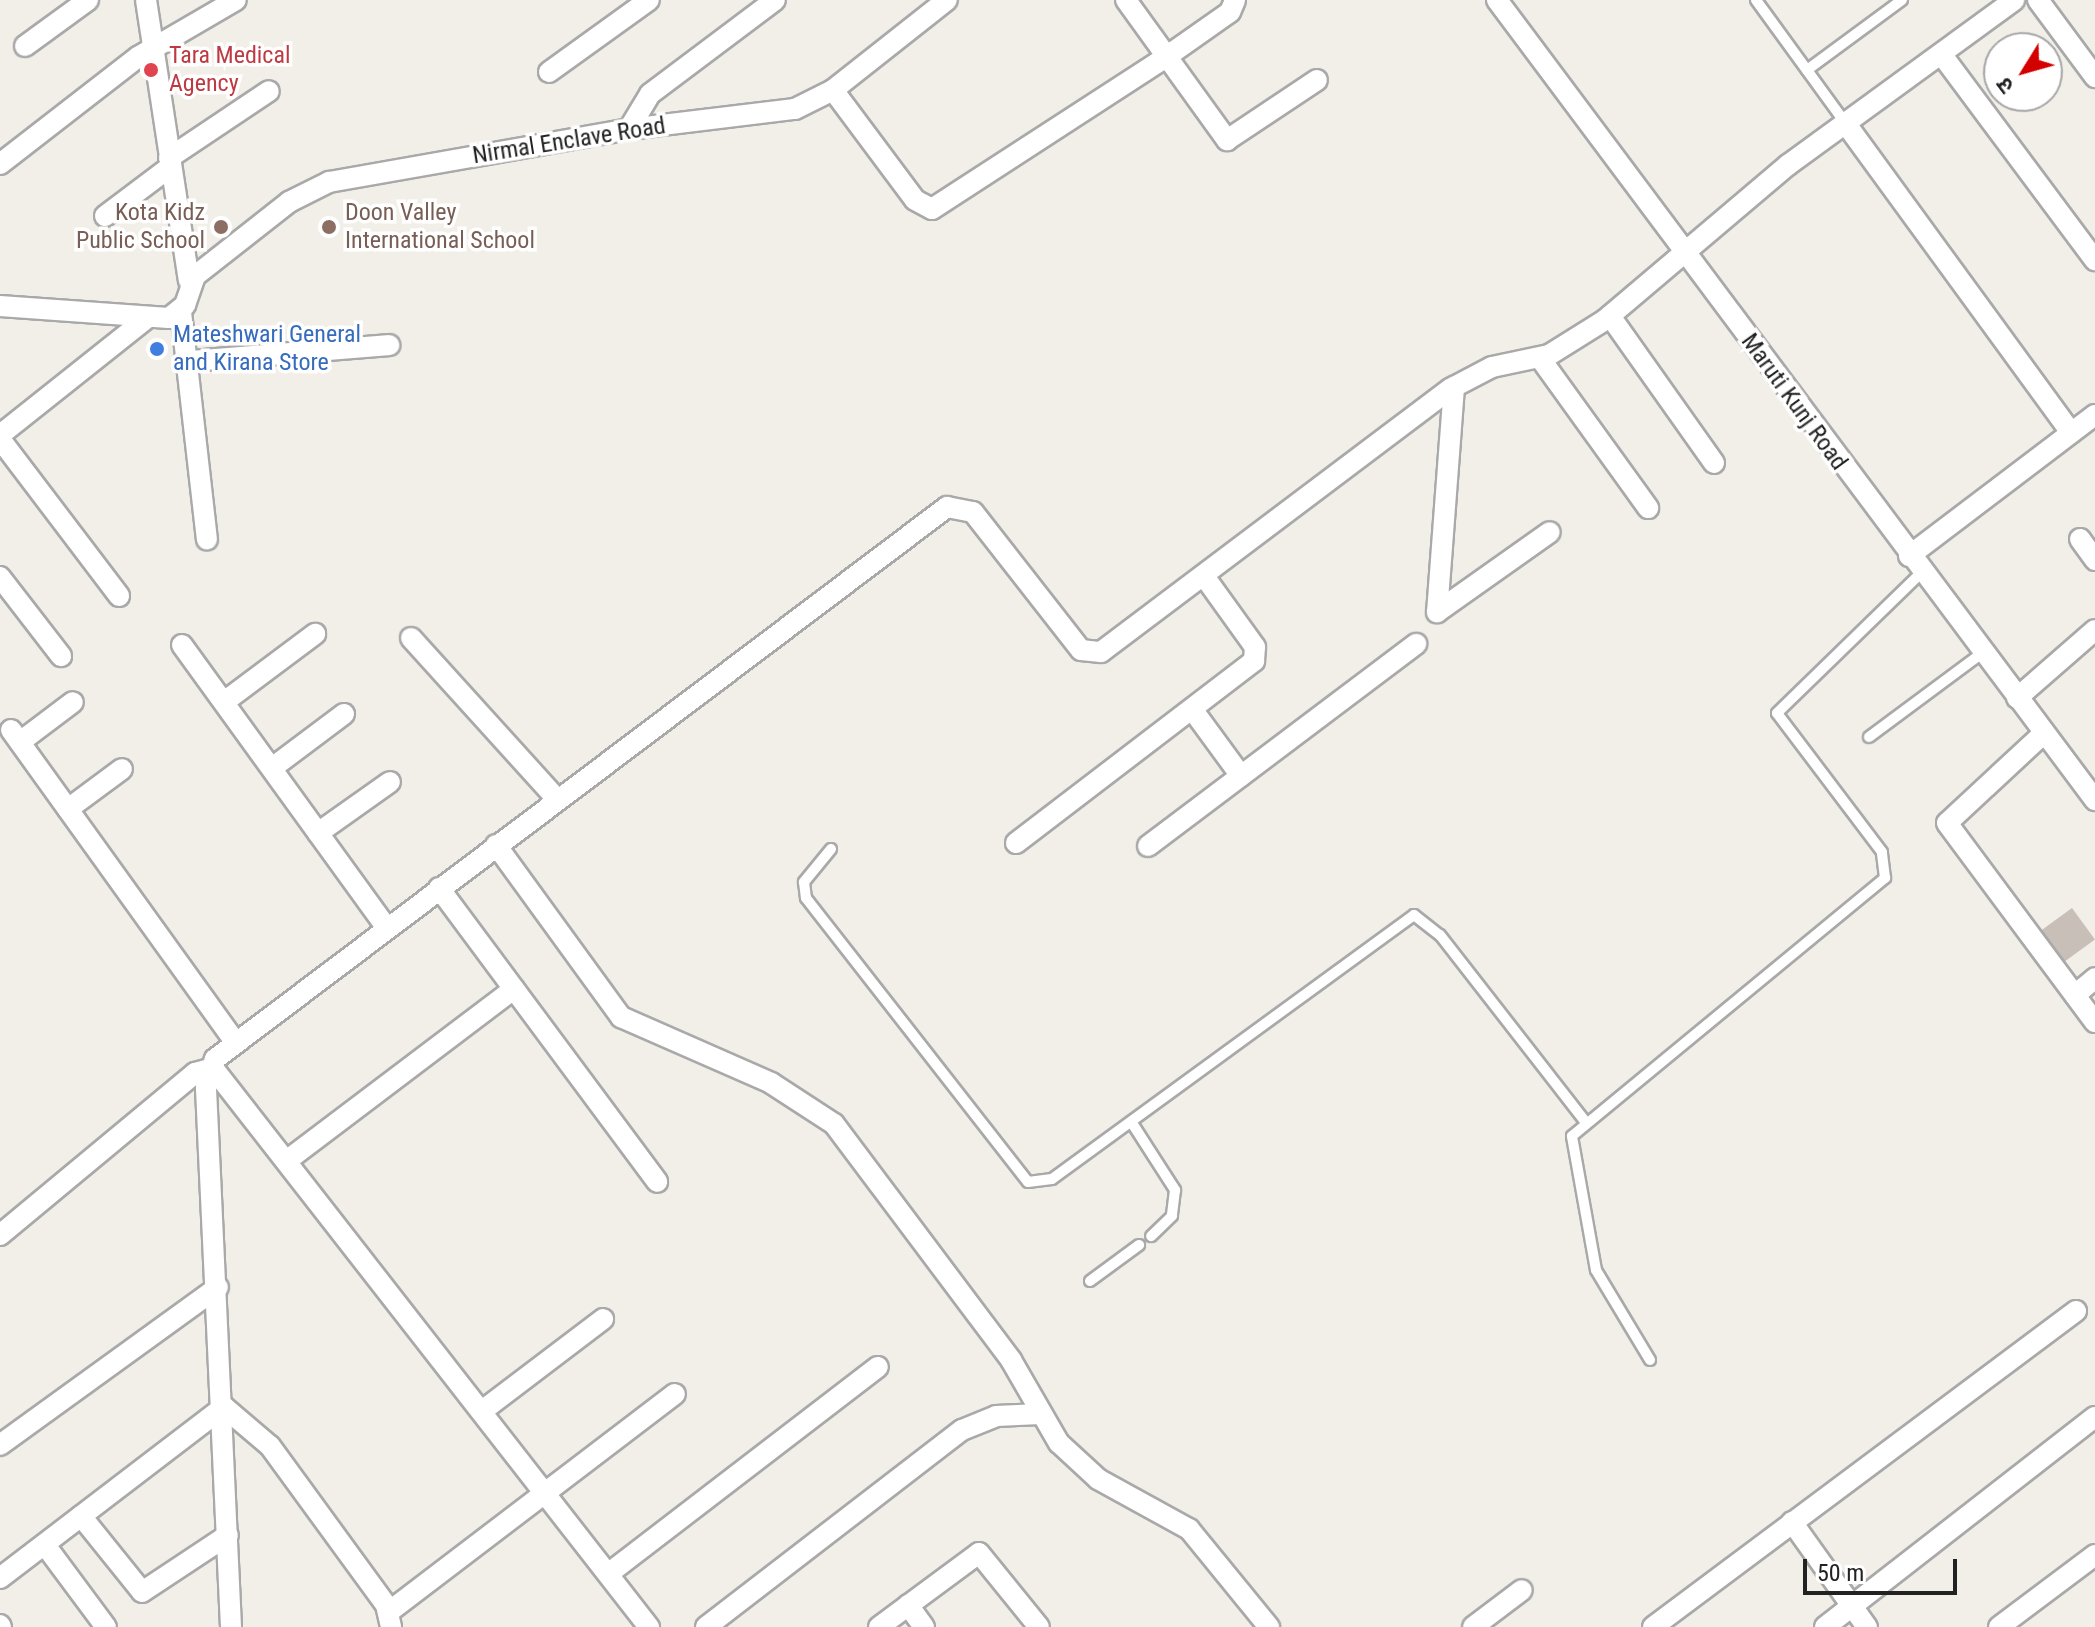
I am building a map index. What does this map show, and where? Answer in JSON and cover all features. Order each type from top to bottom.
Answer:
[{"type":"street","points":[[25,46],[88,0]]},
{"type":"street","points":[[146,0],[157,52],[189,281],[181,312],[192,361],[207,540]]},
{"type":"street","points":[[0,164],[138,57],[157,52],[236,0]]},
{"type":"street","points":[[549,72],[649,0]]},
{"type":"street","points":[[629,129],[650,94],[775,0]]},
{"type":"street","name":"Nirmal Enclave Road","points":[[189,281],[289,202],[329,182],[629,129],[771,115],[833,90],[947,0]]},
{"type":"street","points":[[1126,0],[1231,141],[1317,80]]},
{"type":"street","points":[[833,90],[915,200],[932,209],[1166,57],[1230,12],[1235,0]]},
{"type":"street","name":"Maruti Kunj Road","points":[[1497,0],[1915,565],[2095,800]]},
{"type":"street","points":[[0,1235],[236,1043],[386,927],[947,507],[973,512],[1087,652],[1111,647],[1454,387],[1492,367],[1540,358],[1610,316],[1682,249],[2014,0]]},
{"type":"street","points":[[2038,0],[2095,77]]},
{"type":"street","points":[[1942,55],[2095,260]]},
{"type":"street","points":[[105,216],[170,162],[269,91]]},
{"type":"street","points":[[1846,124],[2071,433]]},
{"type":"street","points":[[0,306],[147,318],[181,312]]},
{"type":"street","points":[[1610,316],[1714,463]]},
{"type":"street","points":[[119,596],[0,437],[147,318]]},
{"type":"street","points":[[192,361],[389,345]]},
{"type":"street","points":[[1540,358],[1648,508]]},
{"type":"street","points":[[1454,387],[1437,612],[1550,532]]},
{"type":"street","points":[[1915,565],[2095,415]]},
{"type":"street","points":[[2080,539],[2095,560]]},
{"type":"street","points":[[1016,843],[1192,709],[1256,653],[1204,576]]},
{"type":"street","points":[[0,577],[61,656]]},
{"type":"street","points":[[2017,698],[2095,630]]},
{"type":"street","points":[[224,702],[315,634]]},
{"type":"street","points":[[411,638],[557,799]]},
{"type":"street","points":[[1148,846],[1416,644]]},
{"type":"street","points":[[182,645],[386,927]]},
{"type":"street","points":[[73,702],[16,736],[236,1043]]},
{"type":"street","points":[[1192,709],[1241,776]]},
{"type":"street","points":[[272,768],[344,714]]},
{"type":"street","points":[[2044,733],[1947,823],[2095,1022]]},
{"type":"street","points":[[68,809],[122,769]]},
{"type":"street","points":[[318,833],[390,782]]},
{"type":"street","points":[[496,845],[621,1017],[771,1083],[834,1124],[1011,1360],[1040,1414],[1085,1470],[1189,1529],[1269,1627]]},
{"type":"street","points":[[439,888],[657,1182]]},
{"type":"street","points":[[2075,995],[2095,978]]},
{"type":"street","points":[[289,1159],[514,989]]},
{"type":"street","points":[[208,1067],[228,1080],[649,1627]]},
{"type":"street","points":[[208,1067],[231,1627]]},
{"type":"street","points":[[0,1445],[218,1287]]},
{"type":"street","points":[[1653,1627],[2076,1311]]},
{"type":"street","points":[[482,1411],[603,1319]]},
{"type":"street","points":[[608,1574],[878,1367]]},
{"type":"street","points":[[224,1407],[270,1446],[391,1619],[545,1492],[675,1394]]},
{"type":"street","points":[[0,1578],[224,1407]]},
{"type":"street","points":[[706,1627],[962,1430],[996,1416],[1040,1414]]},
{"type":"street","points":[[1825,1627],[2095,1417]]},
{"type":"street","points":[[81,1516],[142,1592],[228,1535]]},
{"type":"street","points":[[1792,1522],[1867,1627]]},
{"type":"street","points":[[45,1545],[106,1627]]},
{"type":"street","points":[[879,1627],[982,1553],[1039,1627]]},
{"type":"street","points":[[1999,1627],[2095,1555]]},
{"type":"street","points":[[1473,1627],[1522,1590]]},
{"type":"street","points":[[908,1605],[924,1627]]},
{"type":"lane","points":[[1756,0],[1846,124]]},
{"type":"lane","points":[[1807,70],[1902,0]]},
{"type":"lane","points":[[1650,1360],[1609,1298],[1591,1255],[1572,1151],[1584,1120],[1885,878],[1882,852],[1777,713],[1915,565]]},
{"type":"lane","points":[[1869,737],[1982,653]]},
{"type":"lane","points":[[831,849],[804,882],[806,898],[1028,1182],[1052,1179],[1414,915],[1440,935],[1584,1120]]},
{"type":"lane","points":[[1132,1123],[1175,1190],[1172,1216],[1151,1236]]},
{"type":"lane","points":[[1090,1281],[1139,1245]]},
{"type":"building","points":[[2072,908],[2095,940],[2059,966],[2036,934]]},
{"type":"place","name":"Tara Medical Agency","points":[[151,70]]},
{"type":"place","name":"Kota Kidz Public School","points":[[221,227]]},
{"type":"place","name":"Doon Valley International School","points":[[329,227]]},
{"type":"place","name":"Mateshwari General and Kirana Store","points":[[157,349]]}]
